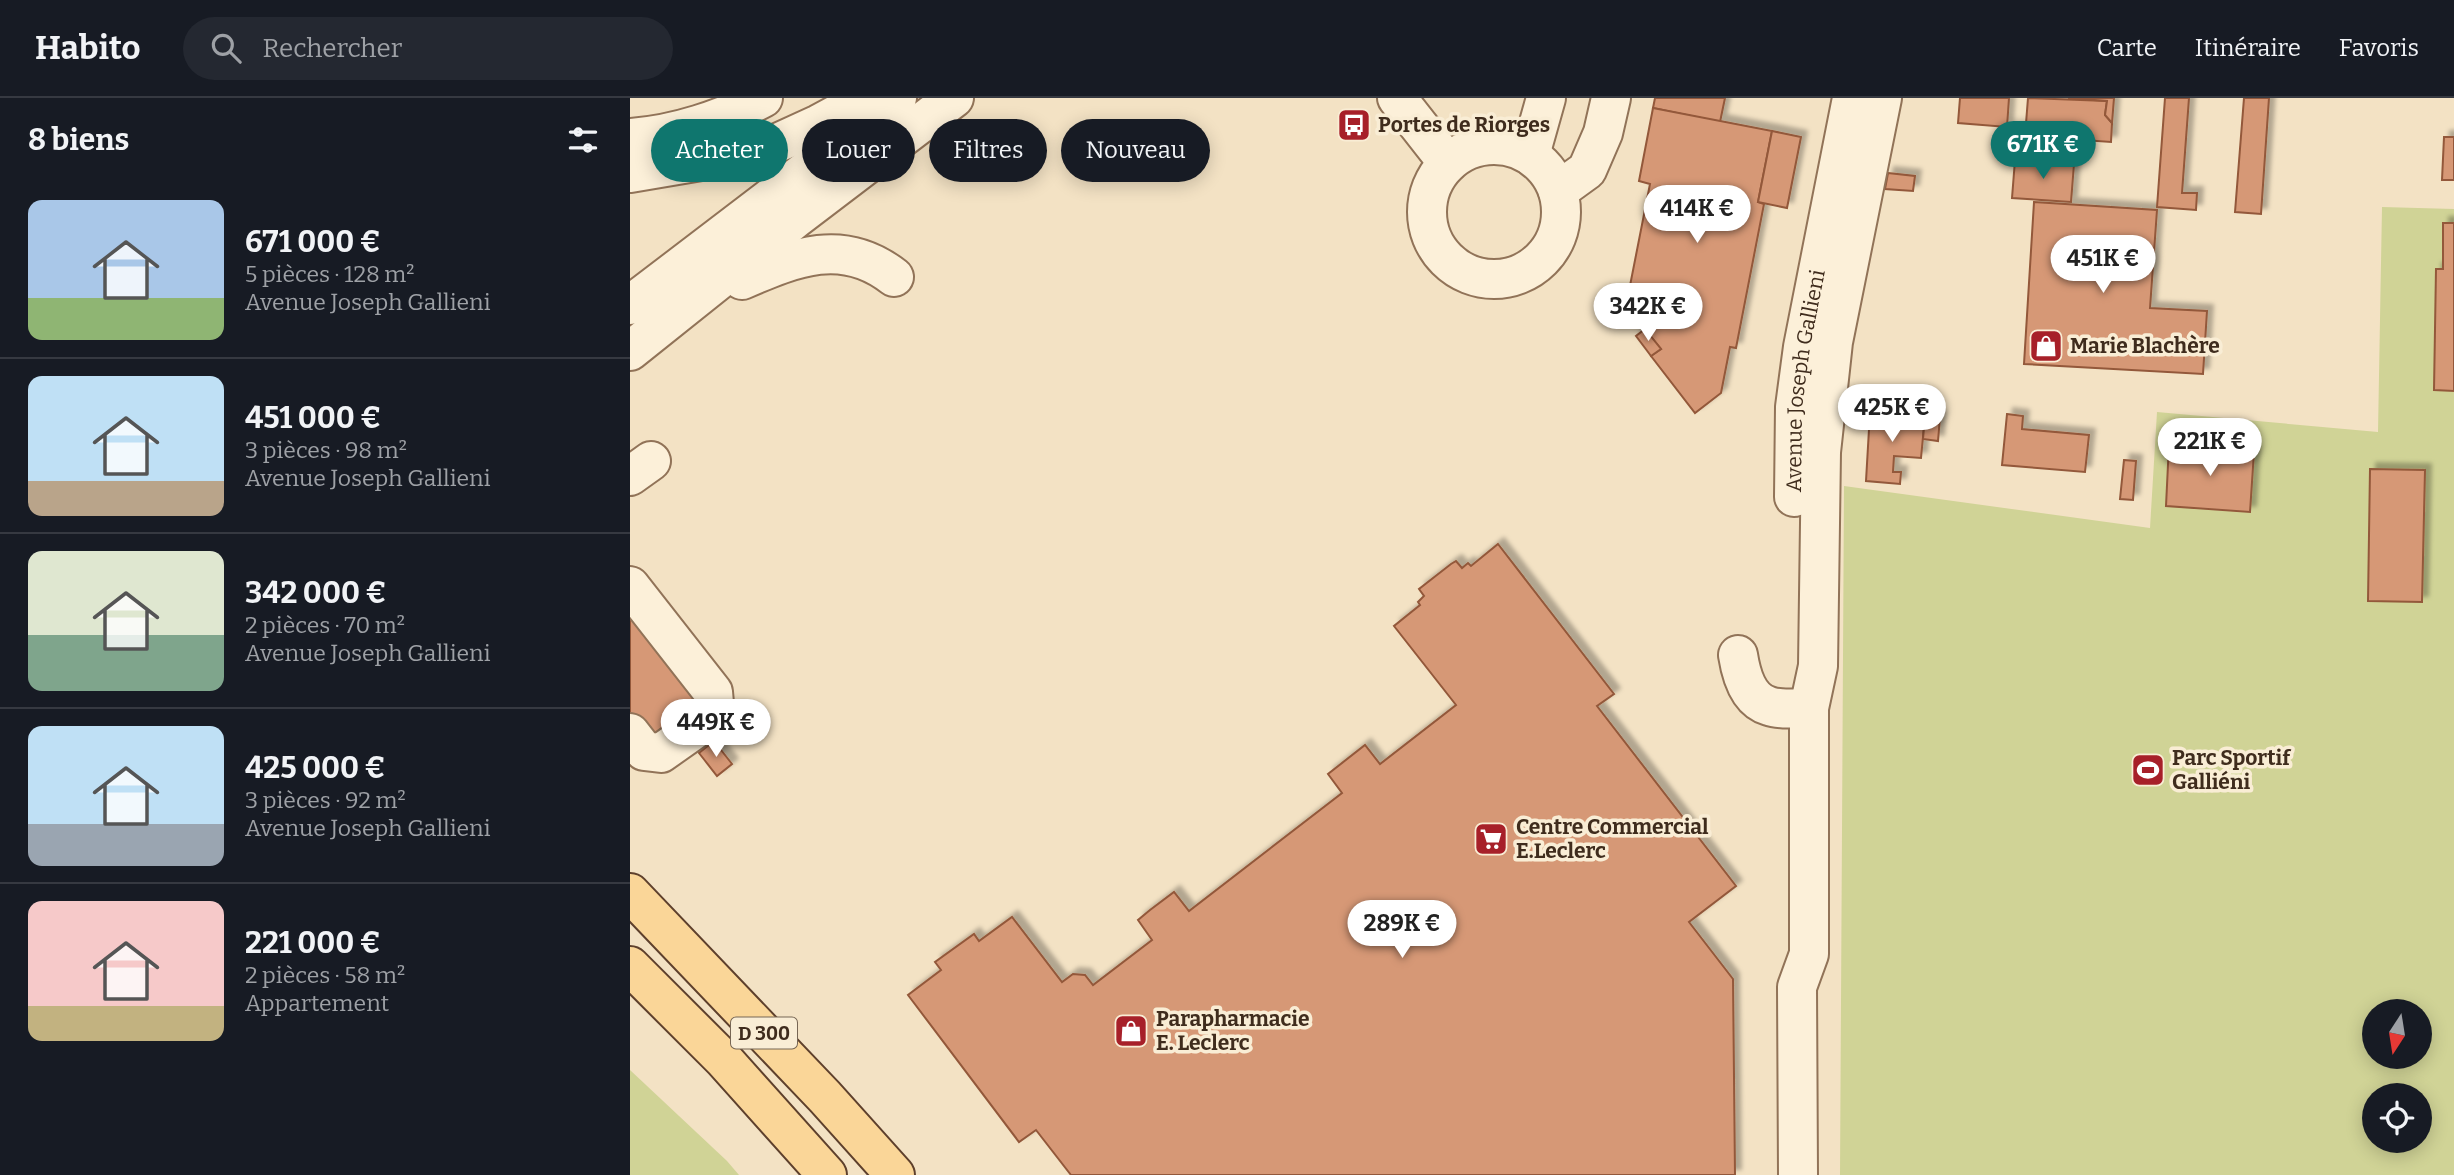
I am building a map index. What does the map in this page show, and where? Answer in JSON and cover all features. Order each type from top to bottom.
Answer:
[{"type":"main road","name":"D 300","points":[[630,893],[825,1097],[895,1175]]},
{"type":"main road","name":"D 300","points":[[630,967],[724,1060],[827,1175]]},
{"type":"street","points":[[630,138],[653,137],[737,112],[763,98]]},
{"type":"street","points":[[630,173],[760,151],[867,98]]},
{"type":"street","points":[[630,305],[897,98]]},
{"type":"street","points":[[630,351],[795,219],[954,98]]},
{"type":"street","points":[[1397,98],[1448,163]]},
{"type":"street","points":[[1530,155],[1546,98]]},
{"type":"street","points":[[1558,191],[1587,170],[1604,133],[1611,98]]},
{"type":"street","name":"Avenue Joseph Gallieni","points":[[1809,708],[1795,667],[1795,407],[1803,347],[1852,98]]},
{"type":"street","name":"Avenue Joseph Gallieni","points":[[1825,1175],[1823,988],[1810,954],[1809,708],[1818,666],[1821,452],[1833,342],[1882,98]]},
{"type":"street","points":[[1487,145],[1510,146],[1530,155],[1544,167],[1561,201],[1561,220],[1556,239],[1547,255],[1532,268],[1516,276],[1497,280],[1473,276],[1451,265],[1436,247],[1427,225],[1427,203],[1434,181],[1448,163],[1466,151],[1487,145]]},
{"type":"street","points":[[695,301],[789,259],[839,254],[857,256],[879,265],[894,277]]},
{"type":"street","points":[[630,586],[713,692],[715,715],[661,753],[644,751],[630,733]]},
{"type":"street","points":[[1738,655],[1741,671],[1753,695],[1768,706],[1809,708]]},
{"type":"street","name":"Avenue Joseph Gallieni","points":[[1798,1175],[1797,987],[1810,954]]},
{"type":"green space","name":"Parc Sportif Galliéni","points":[[2382,207],[2454,209],[2454,1175],[1840,1175],[1844,486],[2150,528],[2157,412],[2378,432]]},
{"type":"green space","points":[[630,1070],[727,1161],[739,1175],[630,1175]]},
{"type":"building","points":[[1655,98],[1725,98],[1720,122],[1653,108]]},
{"type":"building","points":[[1960,98],[2009,98],[2007,127],[1958,123]]},
{"type":"building","points":[[2028,98],[2107,101],[2105,115],[2112,123],[2111,142],[2025,136]]},
{"type":"building","points":[[2068,98],[2114,98],[2112,123],[2105,115],[2107,101]]},
{"type":"building","points":[[2165,98],[2189,98],[2182,193],[2197,193],[2196,210],[2157,207]]},
{"type":"building","points":[[2244,98],[2269,98],[2261,214],[2235,212]]},
{"type":"building","points":[[1653,108],[1772,131],[1758,202],[1764,204],[1736,348],[1730,347],[1721,393],[1695,413],[1651,356],[1661,349],[1626,306],[1650,184],[1639,181]]},
{"type":"building","points":[[1772,131],[1801,137],[1787,208],[1758,202]]},
{"type":"building","points":[[2444,137],[2454,137],[2454,180],[2442,180]]},
{"type":"building","points":[[2015,160],[2074,164],[2071,202],[2012,198]]},
{"type":"building","points":[[1888,173],[1915,176],[1913,191],[1885,189]]},
{"type":"building","points":[[2034,202],[2157,210],[2150,308],[2207,311],[2203,374],[2024,364]]},
{"type":"building","points":[[2443,223],[2454,223],[2454,391],[2434,390],[2436,269],[2443,269]]},
{"type":"building","points":[[1645,329],[1661,349],[1651,356],[1636,336]]},
{"type":"building","points":[[1870,412],[1925,416],[1921,458],[1894,456],[1893,472],[1901,472],[1900,484],[1866,481]]},
{"type":"building","points":[[2007,414],[2023,416],[2022,429],[2089,435],[2085,472],[2002,465]]},
{"type":"building","points":[[1925,416],[1940,417],[1938,441],[1923,439]]},
{"type":"building","points":[[2169,444],[2254,452],[2250,512],[2166,506]]},
{"type":"building","points":[[2124,460],[2136,461],[2133,500],[2120,499]]},
{"type":"building","points":[[2370,469],[2425,470],[2422,602],[2368,601]]},
{"type":"building","name":"Centre Commercial E.Leclerc","points":[[1498,544],[1614,694],[1597,706],[1736,886],[1689,922],[1733,979],[1735,1175],[1071,1175],[1036,1130],[1019,1142],[908,995],[941,970],[935,962],[974,934],[979,941],[1012,917],[1062,982],[1073,974],[1085,975],[1093,985],[1152,940],[1138,920],[1150,910],[1174,892],[1189,911],[1342,793],[1328,774],[1365,745],[1380,764],[1456,705],[1394,626],[1420,605],[1418,602],[1424,596],[1419,589],[1456,561],[1462,568],[1468,563],[1471,566]]},
{"type":"building","points":[[630,609],[699,699],[649,738],[630,713]]},
{"type":"building","points":[[714,741],[732,764],[717,776],[699,753]]},
{"type":"place","name":"Portes de Riorges","points":[[1354,125]]},
{"type":"place","name":"Marie Blachère","points":[[2046,346]]},
{"type":"place","name":"Parc Sportif Galliéni","points":[[2148,770]]},
{"type":"place","name":"Centre Commercial E.Leclerc","points":[[1491,839]]},
{"type":"place","name":"Parapharmacie E. Leclerc","points":[[1131,1031]]}]
